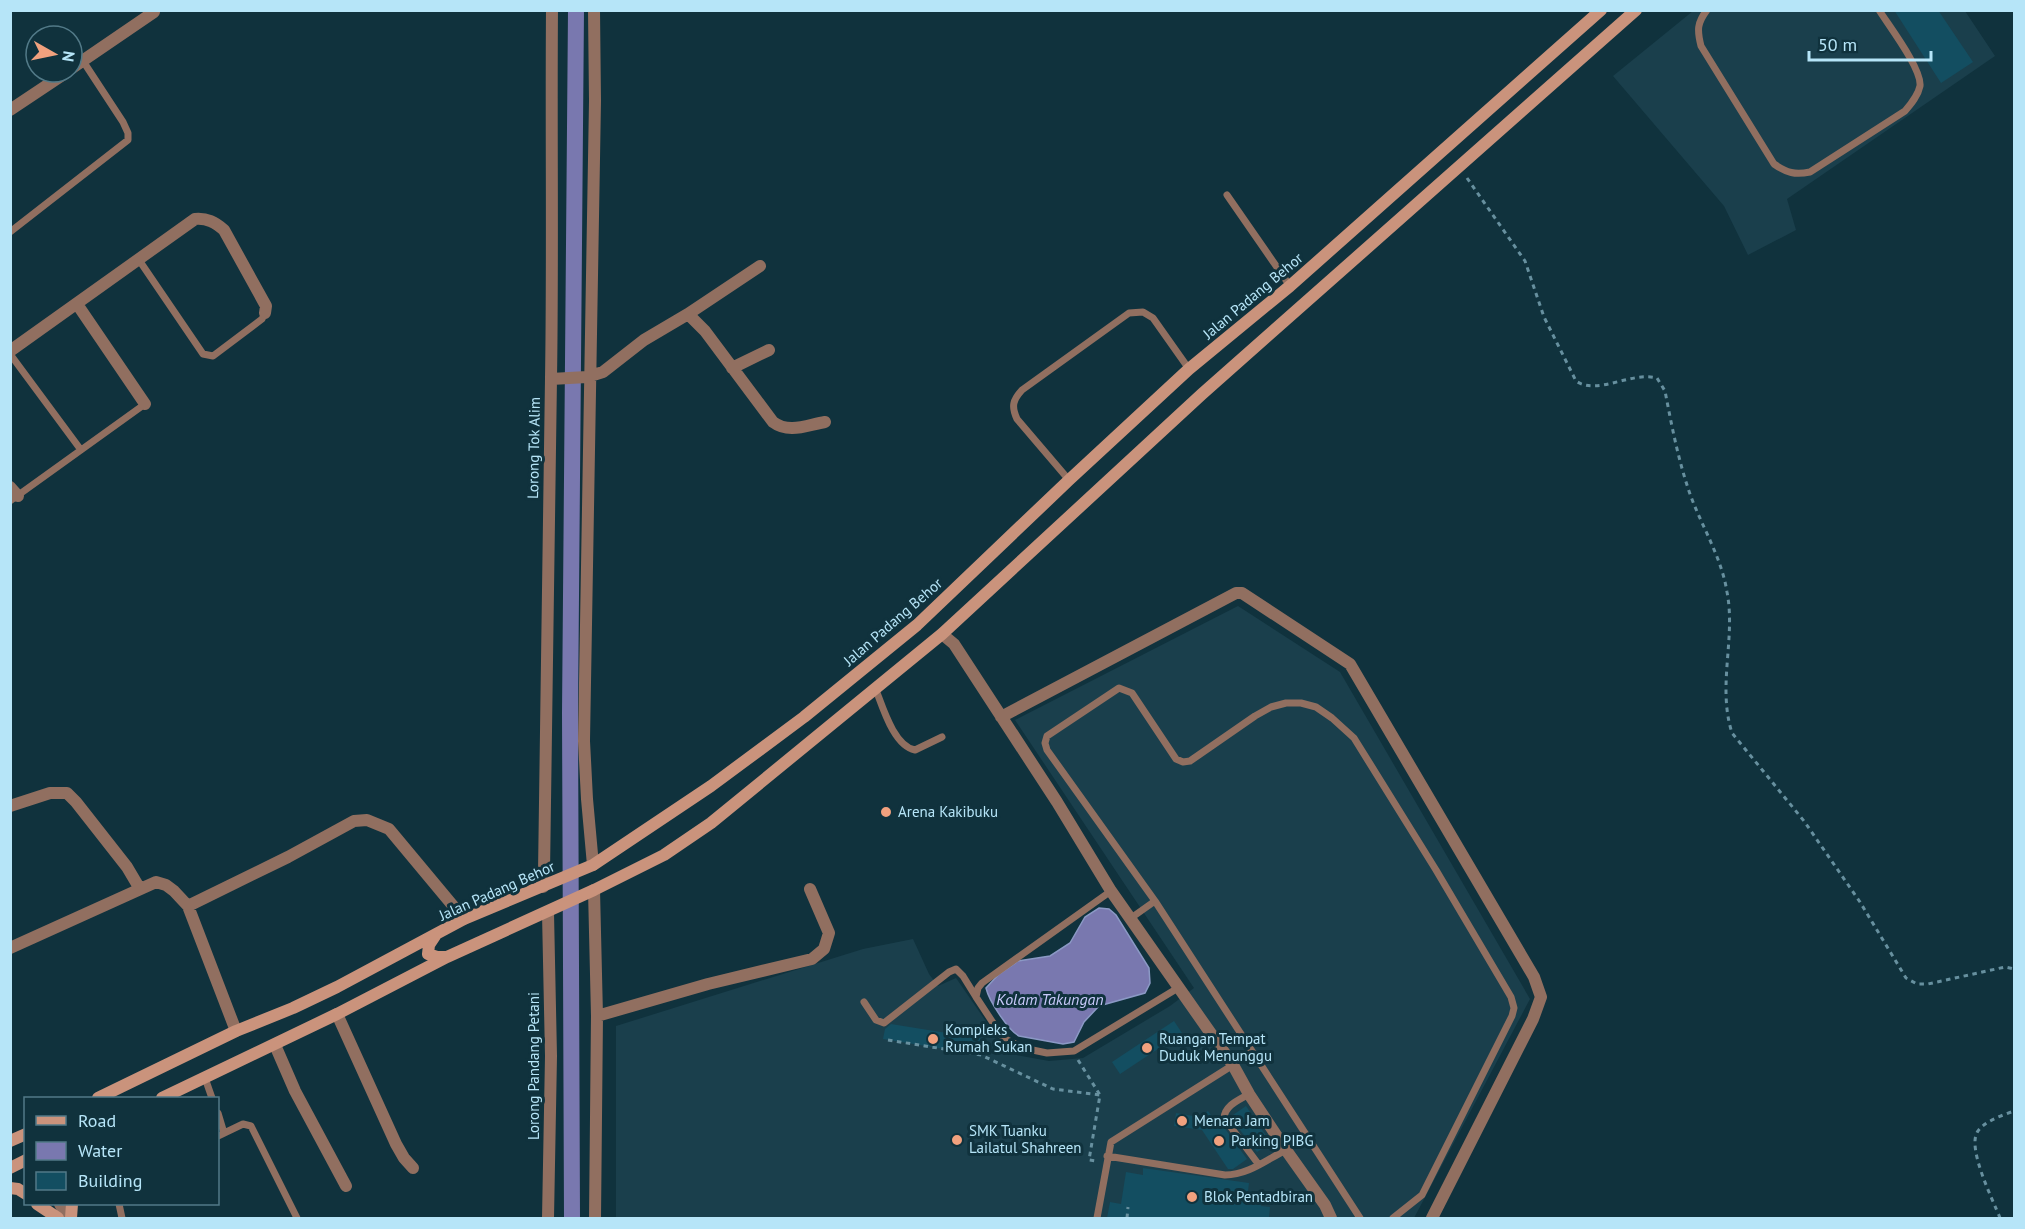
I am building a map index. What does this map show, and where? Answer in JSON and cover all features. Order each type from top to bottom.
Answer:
[{"type":"main road","name":"Jalan Padang Behor","points":[[100,1097],[236,1031],[337,987],[464,919],[590,867],[711,786],[804,717],[917,625],[1189,369],[1290,286],[1601,10]]},
{"type":"main road","points":[[164,1097],[275,1045],[447,957],[548,913],[664,855],[711,823],[942,634],[1202,394],[1636,10]]},
{"type":"main road","points":[[917,625],[929,624],[942,634]]},
{"type":"main road","points":[[435,936],[429,945],[428,954],[447,957]]},
{"type":"main road","points":[[10,1141],[24,1135]]},
{"type":"main road","points":[[10,1168],[24,1161]]},
{"type":"main road","points":[[10,1188],[24,1193]]},
{"type":"main road","points":[[40,1205],[58,1218]]},
{"type":"street","name":"Lorong Tok Alim","points":[[543,887],[545,660],[555,378],[550,165],[552,10]]},
{"type":"street","points":[[590,867],[584,741],[589,377],[596,101],[594,10]]},
{"type":"street","points":[[84,60],[154,12]]},
{"type":"street","points":[[10,110],[49,84]]},
{"type":"street","points":[[10,353],[195,219],[204,219],[224,230],[266,306],[265,313]]},
{"type":"street","points":[[555,378],[589,377],[603,372],[644,340],[760,266]]},
{"type":"street","points":[[77,304],[145,404]]},
{"type":"street","points":[[688,314],[705,331],[773,422],[781,428],[789,429],[825,422]]},
{"type":"street","points":[[732,368],[769,350]]},
{"type":"street","points":[[1001,717],[1242,592],[1350,664],[1534,977],[1541,998],[1533,1019],[1432,1218]]},
{"type":"street","points":[[942,634],[954,644],[1112,891],[1233,1065],[1249,1094],[1331,1218]]},
{"type":"street","points":[[10,806],[50,793],[67,793],[127,867],[140,889]]},
{"type":"street","points":[[188,906],[288,857],[354,821],[367,820],[389,829],[464,919]]},
{"type":"street","points":[[10,948],[156,882],[166,885],[188,906],[236,1031]]},
{"type":"street","points":[[597,1016],[708,984],[812,959],[824,950],[829,933],[810,889]]},
{"type":"street","points":[[594,890],[597,1016],[595,1218]]},
{"type":"street","name":"Lorong Pandang Petani","points":[[548,913],[551,1056],[548,1218]]},
{"type":"street","points":[[337,1014],[396,1144],[413,1168]]},
{"type":"street","points":[[275,1045],[295,1091],[346,1186]]},
{"type":"street","points":[[61,1205],[70,1218]]},
{"type":"lane","points":[[1707,10],[1698,21],[1697,33],[1701,46],[1774,164],[1786,172],[1799,174],[1810,172],[1905,111],[1916,98],[1920,85],[1917,71],[1879,10]]},
{"type":"lane","points":[[10,232],[128,140],[123,122],[84,74]]},
{"type":"lane","points":[[1227,195],[1290,286]]},
{"type":"lane","points":[[139,260],[204,354],[213,356],[262,319],[265,313]]},
{"type":"lane","points":[[1069,480],[1017,419],[1012,408],[1014,399],[1022,390],[1129,313],[1143,312],[1153,318],[1189,369]]},
{"type":"lane","points":[[10,353],[81,450]]},
{"type":"lane","points":[[13,495],[145,404]]},
{"type":"lane","points":[[1360,1218],[1155,901],[1047,750],[1045,743],[1047,736],[1119,688],[1132,693],[1176,759],[1183,762],[1190,761],[1271,707],[1301,703],[1316,707],[1332,718],[1354,738],[1511,997],[1514,1008],[1512,1016],[1422,1195],[1393,1218]]},
{"type":"lane","points":[[876,690],[888,721],[903,745],[915,750],[942,737]]},
{"type":"lane","points":[[976,997],[982,983],[1112,891]]},
{"type":"lane","points":[[1131,918],[1155,901]]},
{"type":"lane","points":[[864,1002],[876,1020],[884,1023],[949,972],[956,969],[963,976],[1003,1038],[1023,1048],[1047,1053],[1074,1051],[1178,988]]},
{"type":"lane","points":[[1097,1218],[1111,1142],[1233,1065]]},
{"type":"lane","points":[[205,1078],[212,1097]]},
{"type":"lane","points":[[1249,1094],[1228,1107],[1224,1112],[1224,1118],[1259,1165]]},
{"type":"lane","points":[[221,1135],[243,1124],[251,1126],[297,1218]]},
{"type":"lane","points":[[1107,1156],[1225,1175],[1242,1173],[1286,1150]]},
{"type":"path","points":[[1460,166],[1526,261],[1544,317],[1576,381],[1583,386],[1592,387],[1638,376],[1649,376],[1657,378],[1665,391],[1687,485],[1720,567],[1727,591],[1730,612],[1726,700],[1727,718],[1732,733],[1804,821],[1860,902],[1906,978],[1917,984],[1928,984],[2005,967],[2014,969]]},
{"type":"path","points":[[888,1040],[981,1055],[1053,1089],[1100,1095]]},
{"type":"path","points":[[2000,1218],[1975,1152],[1975,1137],[1979,1129],[2014,1111]]},
{"type":"path","points":[[1127,1218],[1128,1208]]},
{"type":"shaded area","points":[[1693,11],[1965,11],[1995,56],[1787,199],[1796,230],[1748,255],[1724,206],[1613,76]]},
{"type":"shaded area","points":[[1238,606],[1340,672],[1530,999],[1414,1218],[616,1218],[616,1026],[863,949],[913,939],[929,974],[938,986],[956,978],[1011,1054],[1049,1061],[1083,1058],[1170,1006],[1194,988],[1015,720]]},
{"type":"water","name":"Kolam Takungan","points":[[1099,908],[1109,909],[1116,915],[1149,968],[1150,983],[1145,993],[1099,1006],[1084,1022],[1074,1042],[1063,1044],[1019,1036],[1000,1015],[986,988],[998,975],[1018,961],[1050,956],[1070,943],[1085,917]]},
{"type":"building","points":[[1894,10],[1938,10],[1973,62],[1941,83]]},
{"type":"building","name":"Ruangan Tempat Duduk Menunggu","points":[[1174,1021],[1182,1033],[1120,1074],[1112,1062]]},
{"type":"building","name":"Kompleks Rumah Sukan","points":[[891,1024],[984,1039],[981,1055],[883,1039],[885,1029]]},
{"type":"building","name":"Parking PIBG","points":[[1246,1106],[1271,1143],[1257,1152],[1230,1117]]},
{"type":"building","name":"Parking PIBG","points":[[1208,1111],[1218,1125],[1221,1123],[1247,1159],[1233,1169],[1228,1169],[1202,1130],[1174,1126],[1176,1113],[1199,1117]]},
{"type":"building","name":"Blok Pentadbiran","points":[[1143,1168],[1249,1183],[1248,1191],[1263,1193],[1261,1206],[1270,1207],[1269,1218],[1107,1218],[1110,1202],[1121,1204],[1126,1172],[1143,1175]]},
{"type":"waterway","points":[[572,1218],[570,713],[576,10]]},
{"type":"place","name":"Arena Kakibuku","points":[[886,812]]},
{"type":"place","name":"Kompleks Rumah Sukan","points":[[933,1039]]},
{"type":"place","name":"Ruangan Tempat Duduk Menunggu","points":[[1147,1048]]},
{"type":"place","name":"Menara Jam","points":[[1182,1121]]},
{"type":"place","name":"SMK Tuanku Lailatul Shahreen","points":[[957,1140]]},
{"type":"place","name":"Parking PIBG","points":[[1219,1141]]},
{"type":"place","name":"Blok Pentadbiran","points":[[1192,1197]]}]
